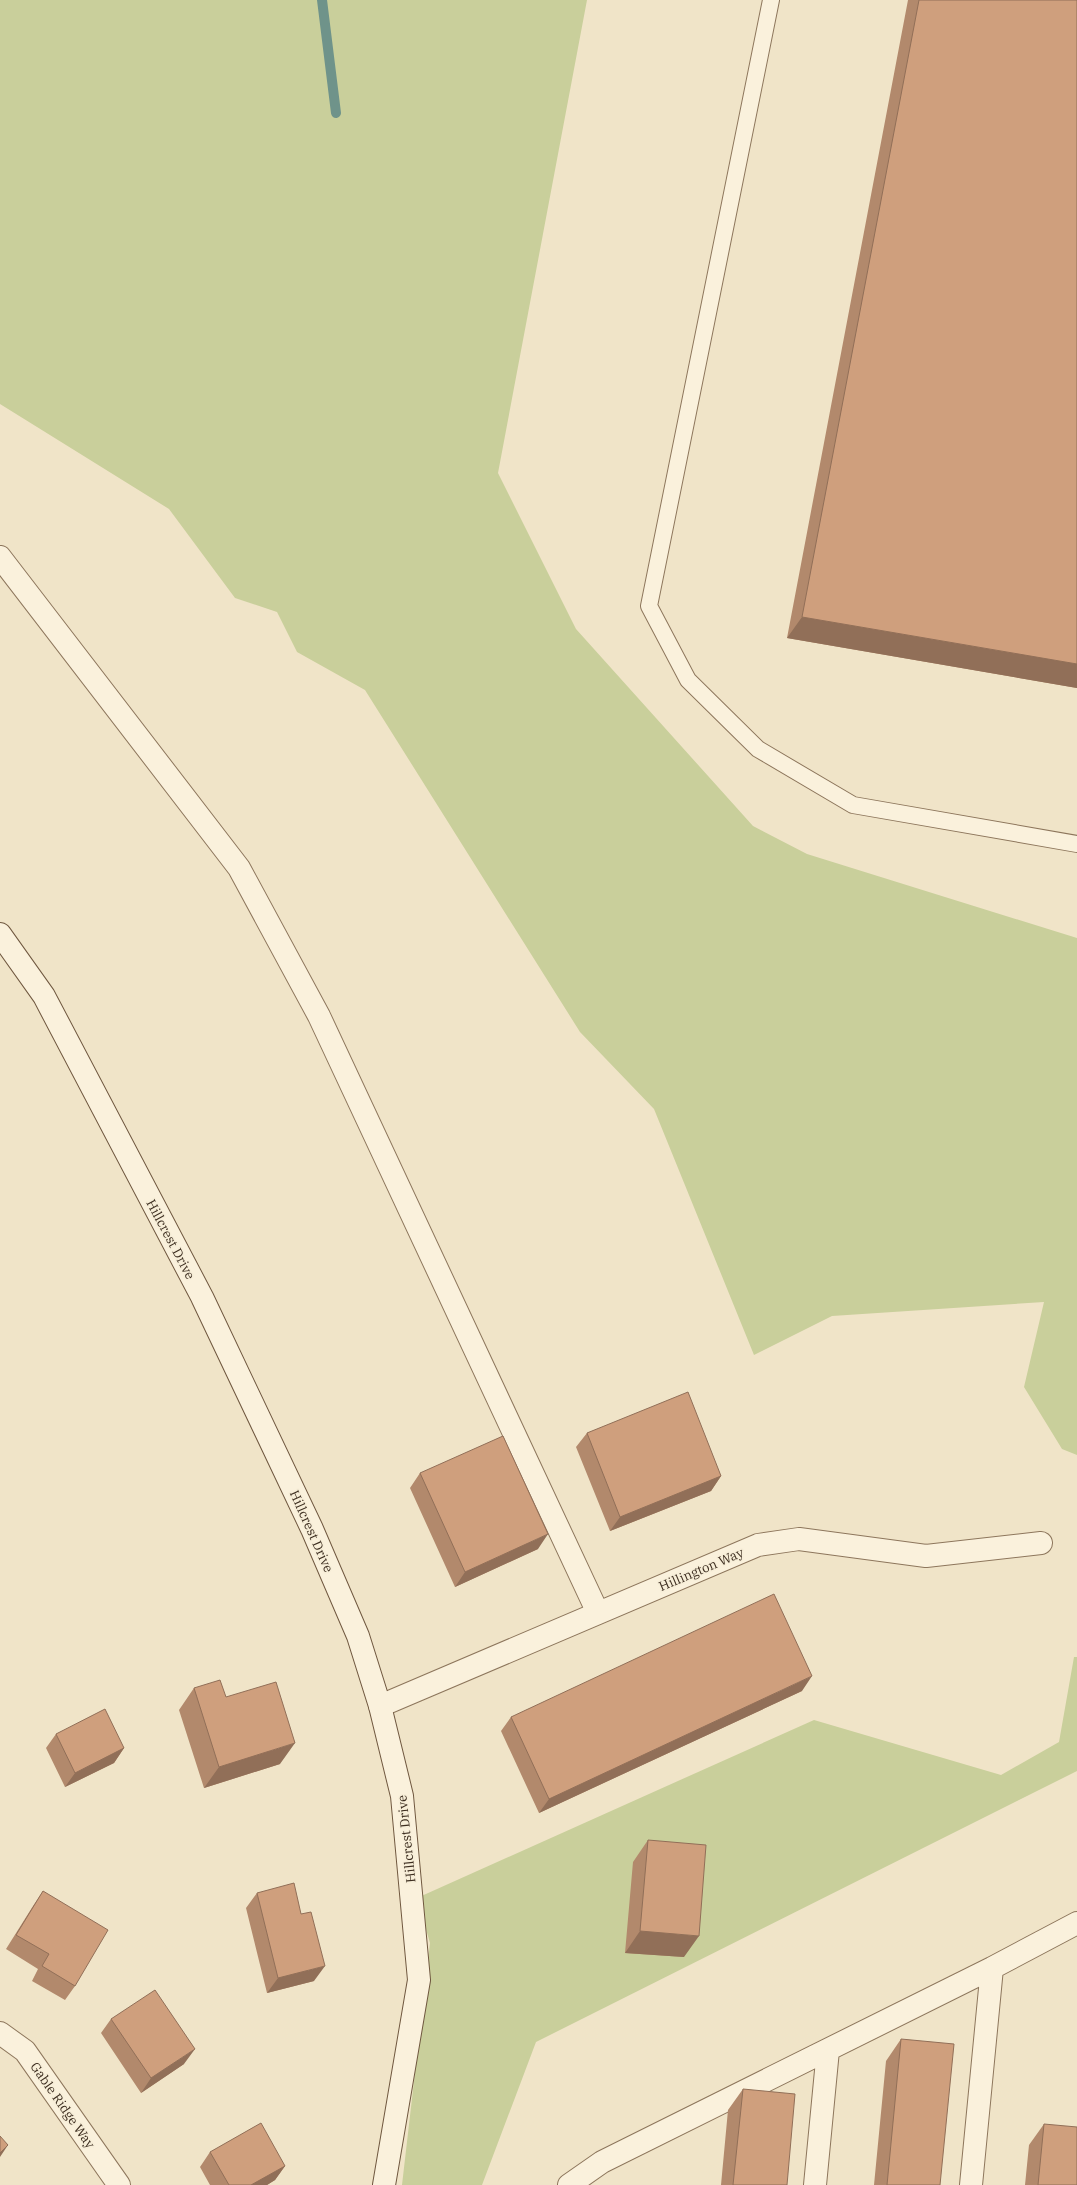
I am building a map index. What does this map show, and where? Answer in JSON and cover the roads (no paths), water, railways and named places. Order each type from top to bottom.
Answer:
[{"type":"street","points":[[0,557],[239,868],[319,1016],[598,1613]]},
{"type":"street","name":"Hillcrest Drive","points":[[0,934],[44,996],[202,1297],[312,1529],[358,1636],[380,1706],[402,1796],[418,1980],[384,2185]]},
{"type":"street","name":"Hillington Way","points":[[380,1706],[758,1545],[799,1539],[926,1556],[1041,1543]]},
{"type":"street","points":[[569,2185],[602,2162],[992,1968],[1077,1922]]},
{"type":"street","points":[[971,2185],[992,1968]]},
{"type":"street","name":"Gable Ridge Way","points":[[0,2033],[25,2051],[117,2184]]},
{"type":"street","points":[[815,2185],[828,2050]]},
{"type":"lane","points":[[771,0],[649,606],[688,680],[758,749],[853,805],[1077,844]]},
{"type":"waterway","points":[[322,0],[336,113]]}]
